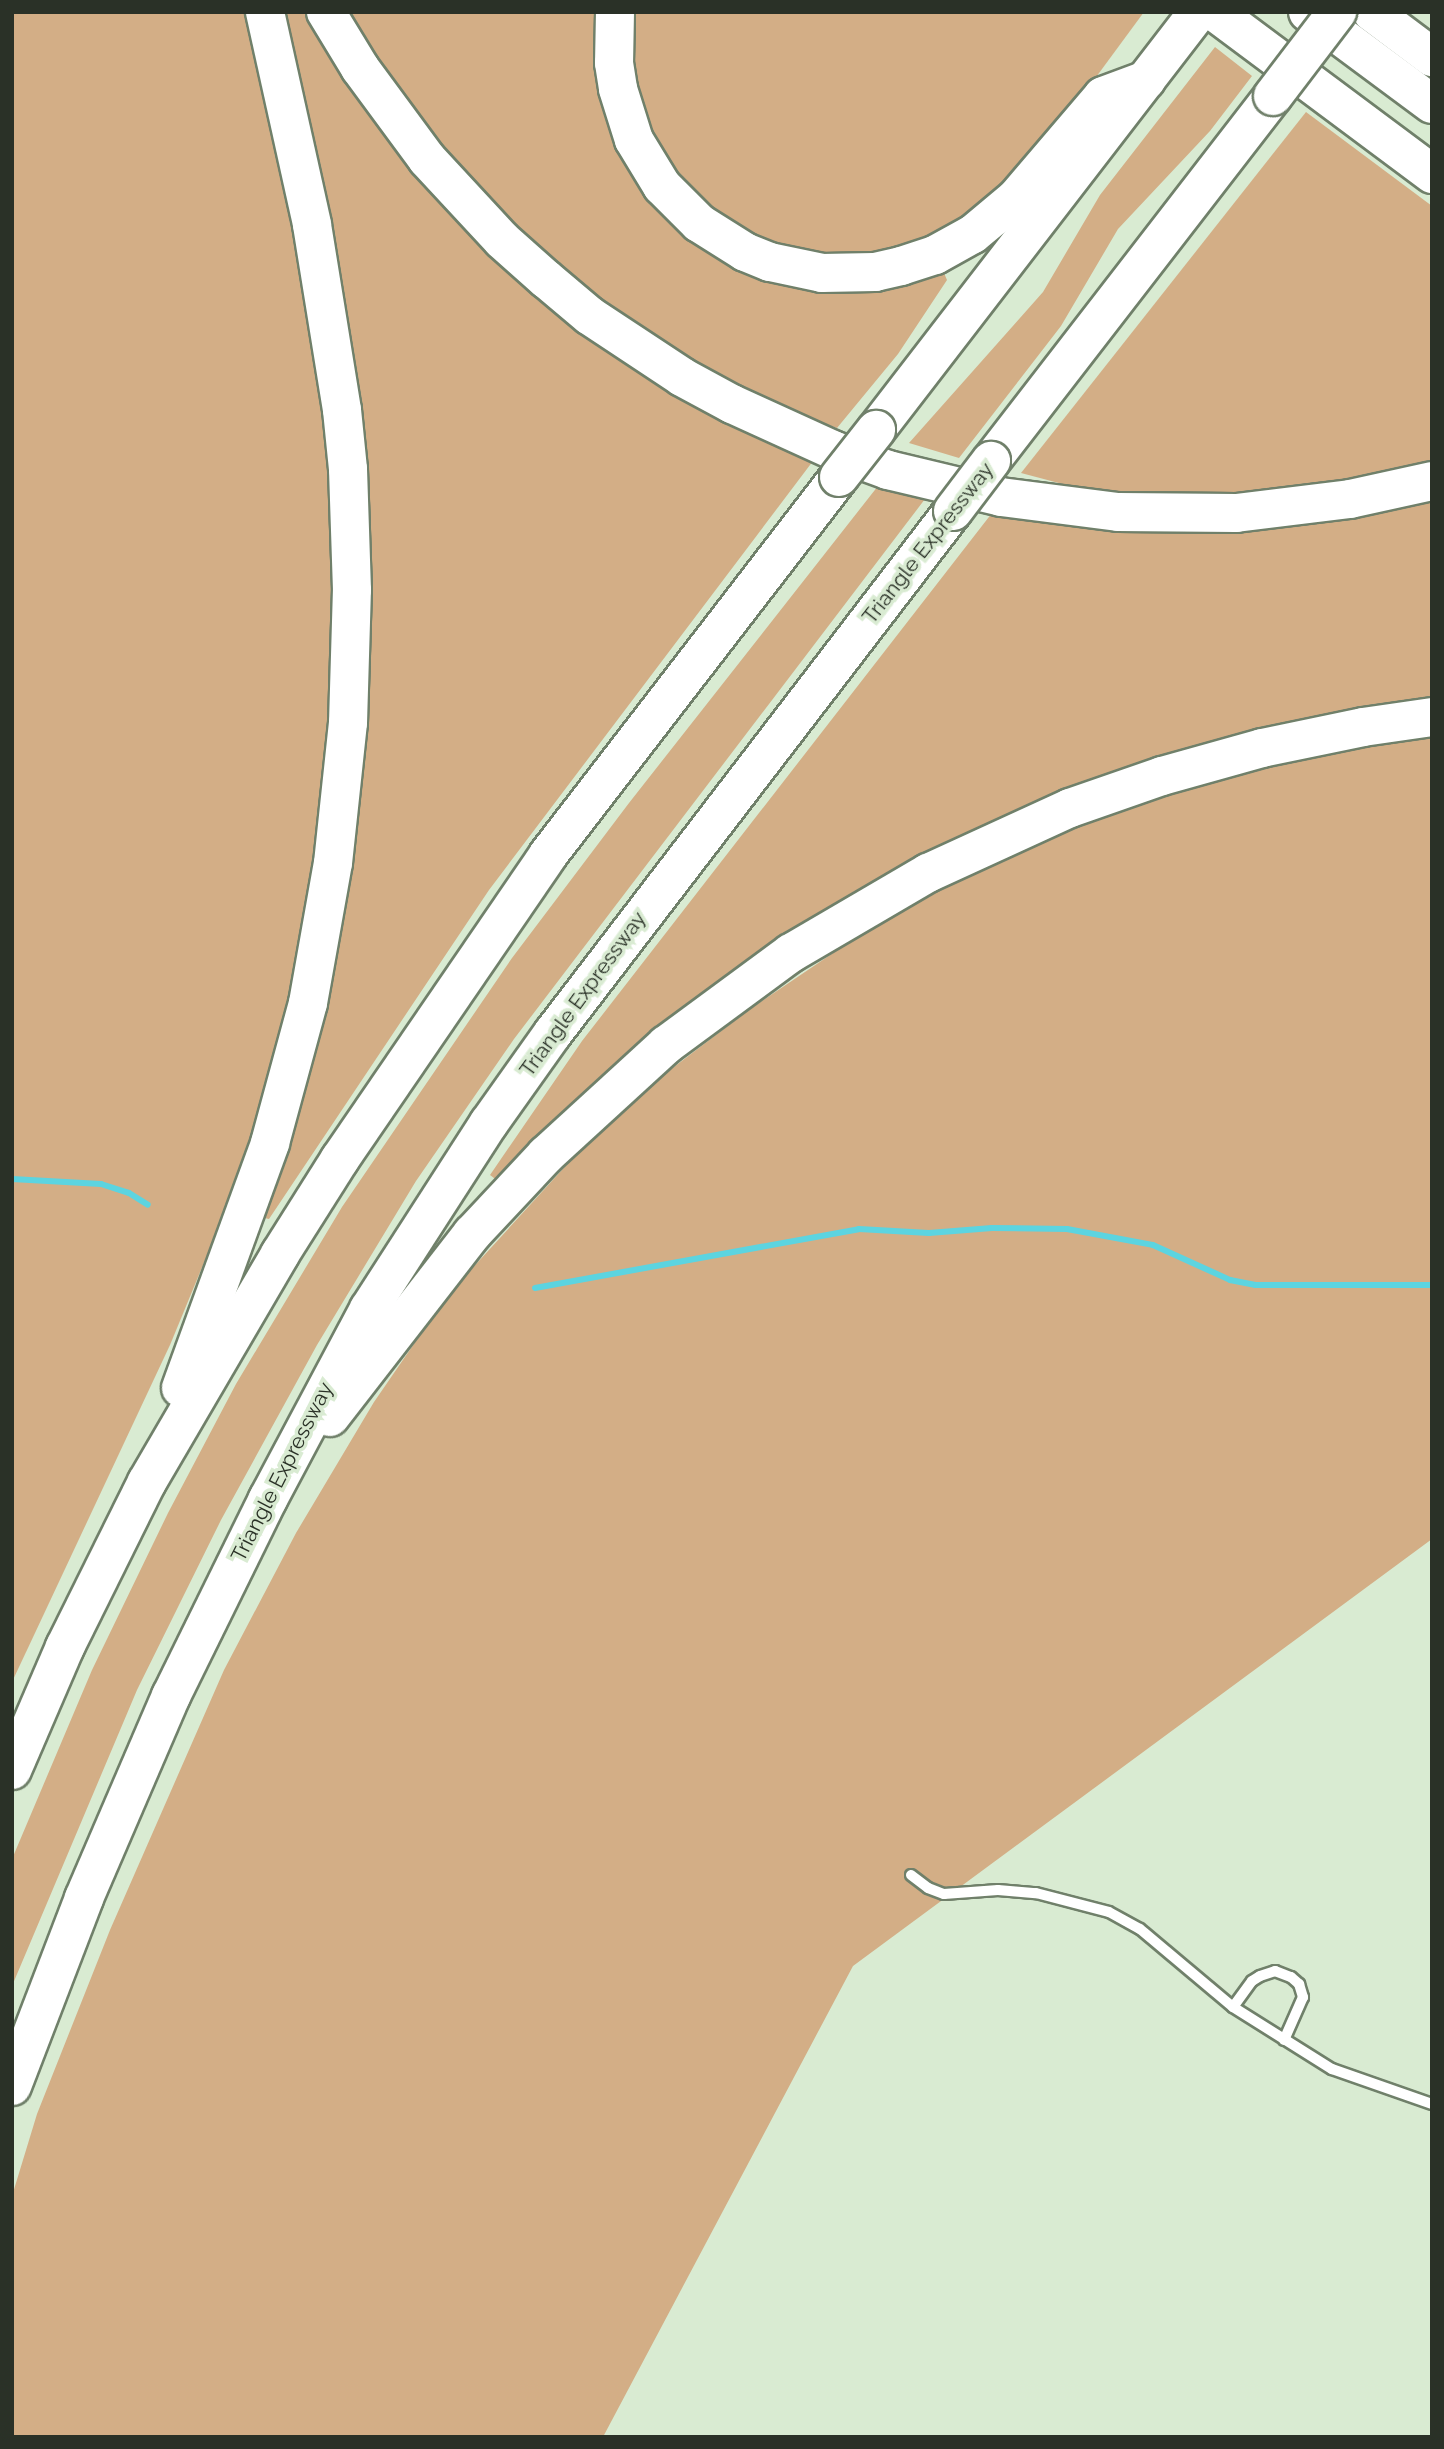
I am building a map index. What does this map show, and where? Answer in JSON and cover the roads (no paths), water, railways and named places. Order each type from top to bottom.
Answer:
[{"type":"highway","points":[[146,1482],[250,1200],[290,1074],[309,1003],[325,918],[348,723],[352,578],[342,410],[312,225],[265,12]]},
{"type":"highway","points":[[326,12],[359,68],[427,159],[502,240],[546,279],[590,316],[682,377],[732,404],[833,450],[888,470],[1001,497],[1118,513],[1176,515],[1247,512],[1349,499],[1432,481]]},
{"type":"highway","points":[[615,12],[614,63],[618,89],[634,140],[662,186],[699,223],[733,245],[770,262],[821,273],[875,272],[901,266],[935,255],[973,234],[1023,190],[1103,96],[1146,80]]},
{"type":"highway","points":[[1308,12],[1432,104]]},
{"type":"highway","name":"Triangle Expressway","points":[[12,2086],[48,1987],[126,1797],[188,1659],[358,1328],[489,1123],[618,944],[1337,12]]},
{"type":"highway","points":[[1372,12],[1432,57]]},
{"type":"highway","points":[[12,1770],[65,1647],[146,1482],[280,1254],[403,1063],[548,855],[1146,80],[1199,18],[1432,174]]},
{"type":"highway","points":[[268,1499],[435,1279],[511,1191],[622,1082],[698,1019],[759,974],[837,924],[928,873],[1070,808],[1162,776],[1262,748],[1363,727],[1432,717]]},
{"type":"lane","points":[[911,1875],[928,1888],[944,1894],[1006,1890],[1036,1892],[1109,1912],[1140,1929],[1233,2007],[1332,2069],[1432,2104]]},
{"type":"lane","points":[[1233,2007],[1252,1981],[1259,1976],[1275,1971],[1291,1977],[1299,1984],[1303,1997],[1284,2040]]},
{"type":"waterway","points":[[12,1179],[101,1184],[129,1193],[148,1205]]},
{"type":"waterway","points":[[535,1288],[859,1229],[929,1233],[992,1228],[1067,1229],[1153,1245],[1230,1280],[1256,1285],[1432,1285]]}]
